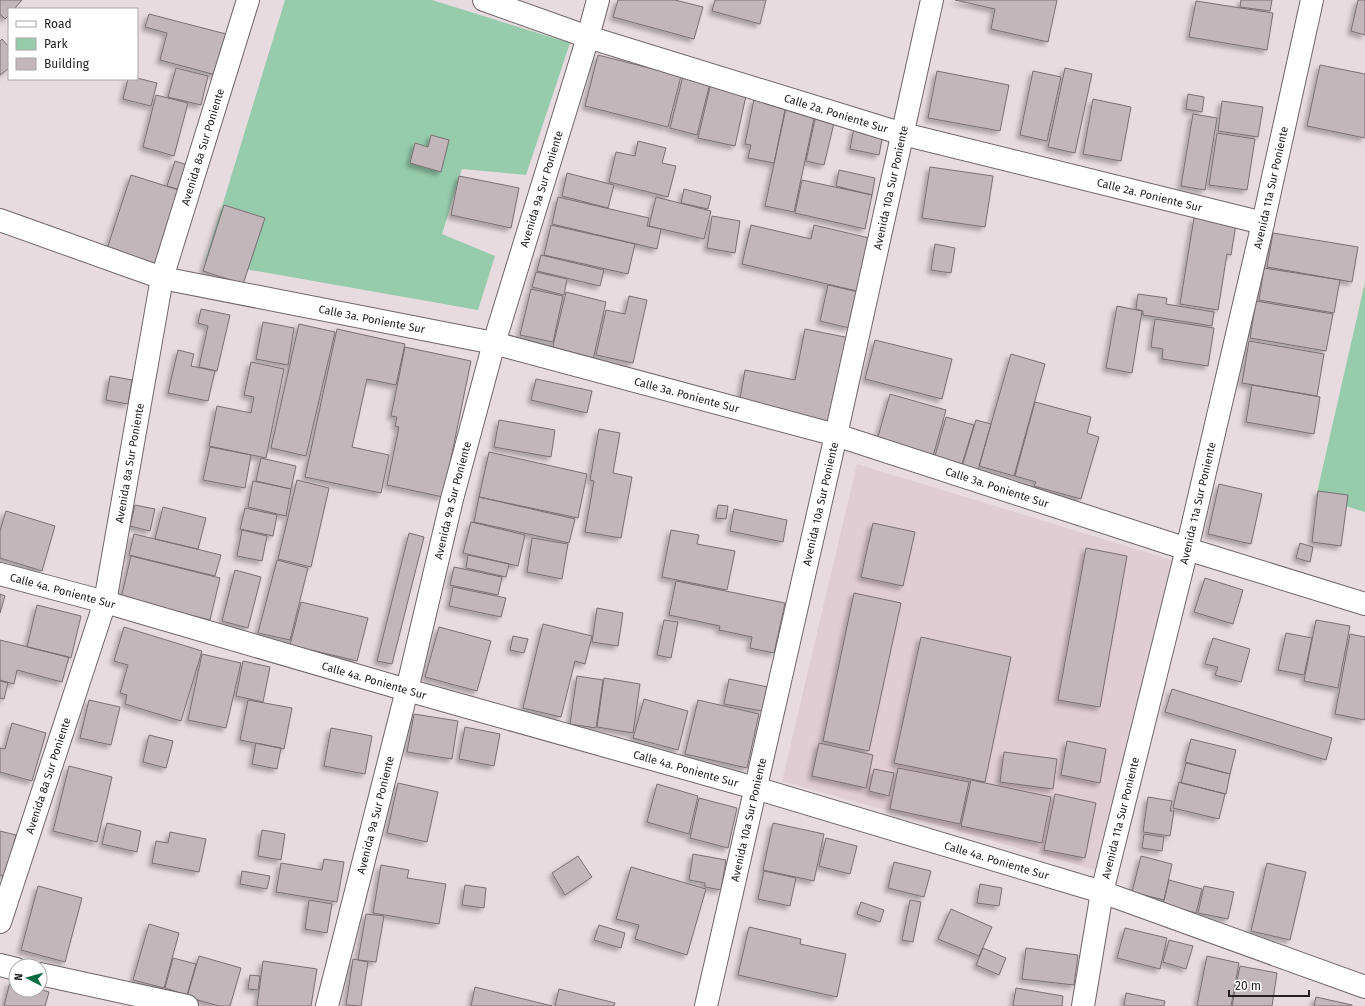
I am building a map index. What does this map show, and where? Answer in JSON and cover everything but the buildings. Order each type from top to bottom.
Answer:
[{"type":"street","name":"Avenida 8a Sur Poniente","points":[[0,922],[105,602],[162,278],[248,0]]},
{"type":"street","name":"Calle 2a. Poniente Sur","points":[[484,0],[588,37],[903,134],[1263,223]]},
{"type":"street","name":"Avenida 9a Sur Poniente","points":[[327,1006],[407,690],[452,499],[494,343],[598,0]]},
{"type":"street","name":"Avenida 10a Sur Poniente","points":[[706,1006],[836,435],[932,0]]},
{"type":"street","name":"Avenida 11a Sur Poniente","points":[[1083,1006],[1102,892],[1187,549],[1263,223],[1312,0]]},
{"type":"street","name":"Calle 3a. Poniente Sur","points":[[0,220],[162,278],[494,343],[836,435],[1187,549],[1365,604]]},
{"type":"street","name":"Calle 4a. Poniente Sur","points":[[0,574],[105,602],[407,690],[755,788],[1102,892],[1365,988]]},
{"type":"street","points":[[48,976],[187,1006]]},
{"type":"shaded area","points":[[857,464],[1172,560],[1095,870],[782,781]]},
{"type":"green space","points":[[285,0],[432,0],[570,43],[526,175],[462,169],[442,234],[495,256],[478,310],[205,262]]},
{"type":"green space","points":[[1365,282],[1365,512],[1316,497]]}]
